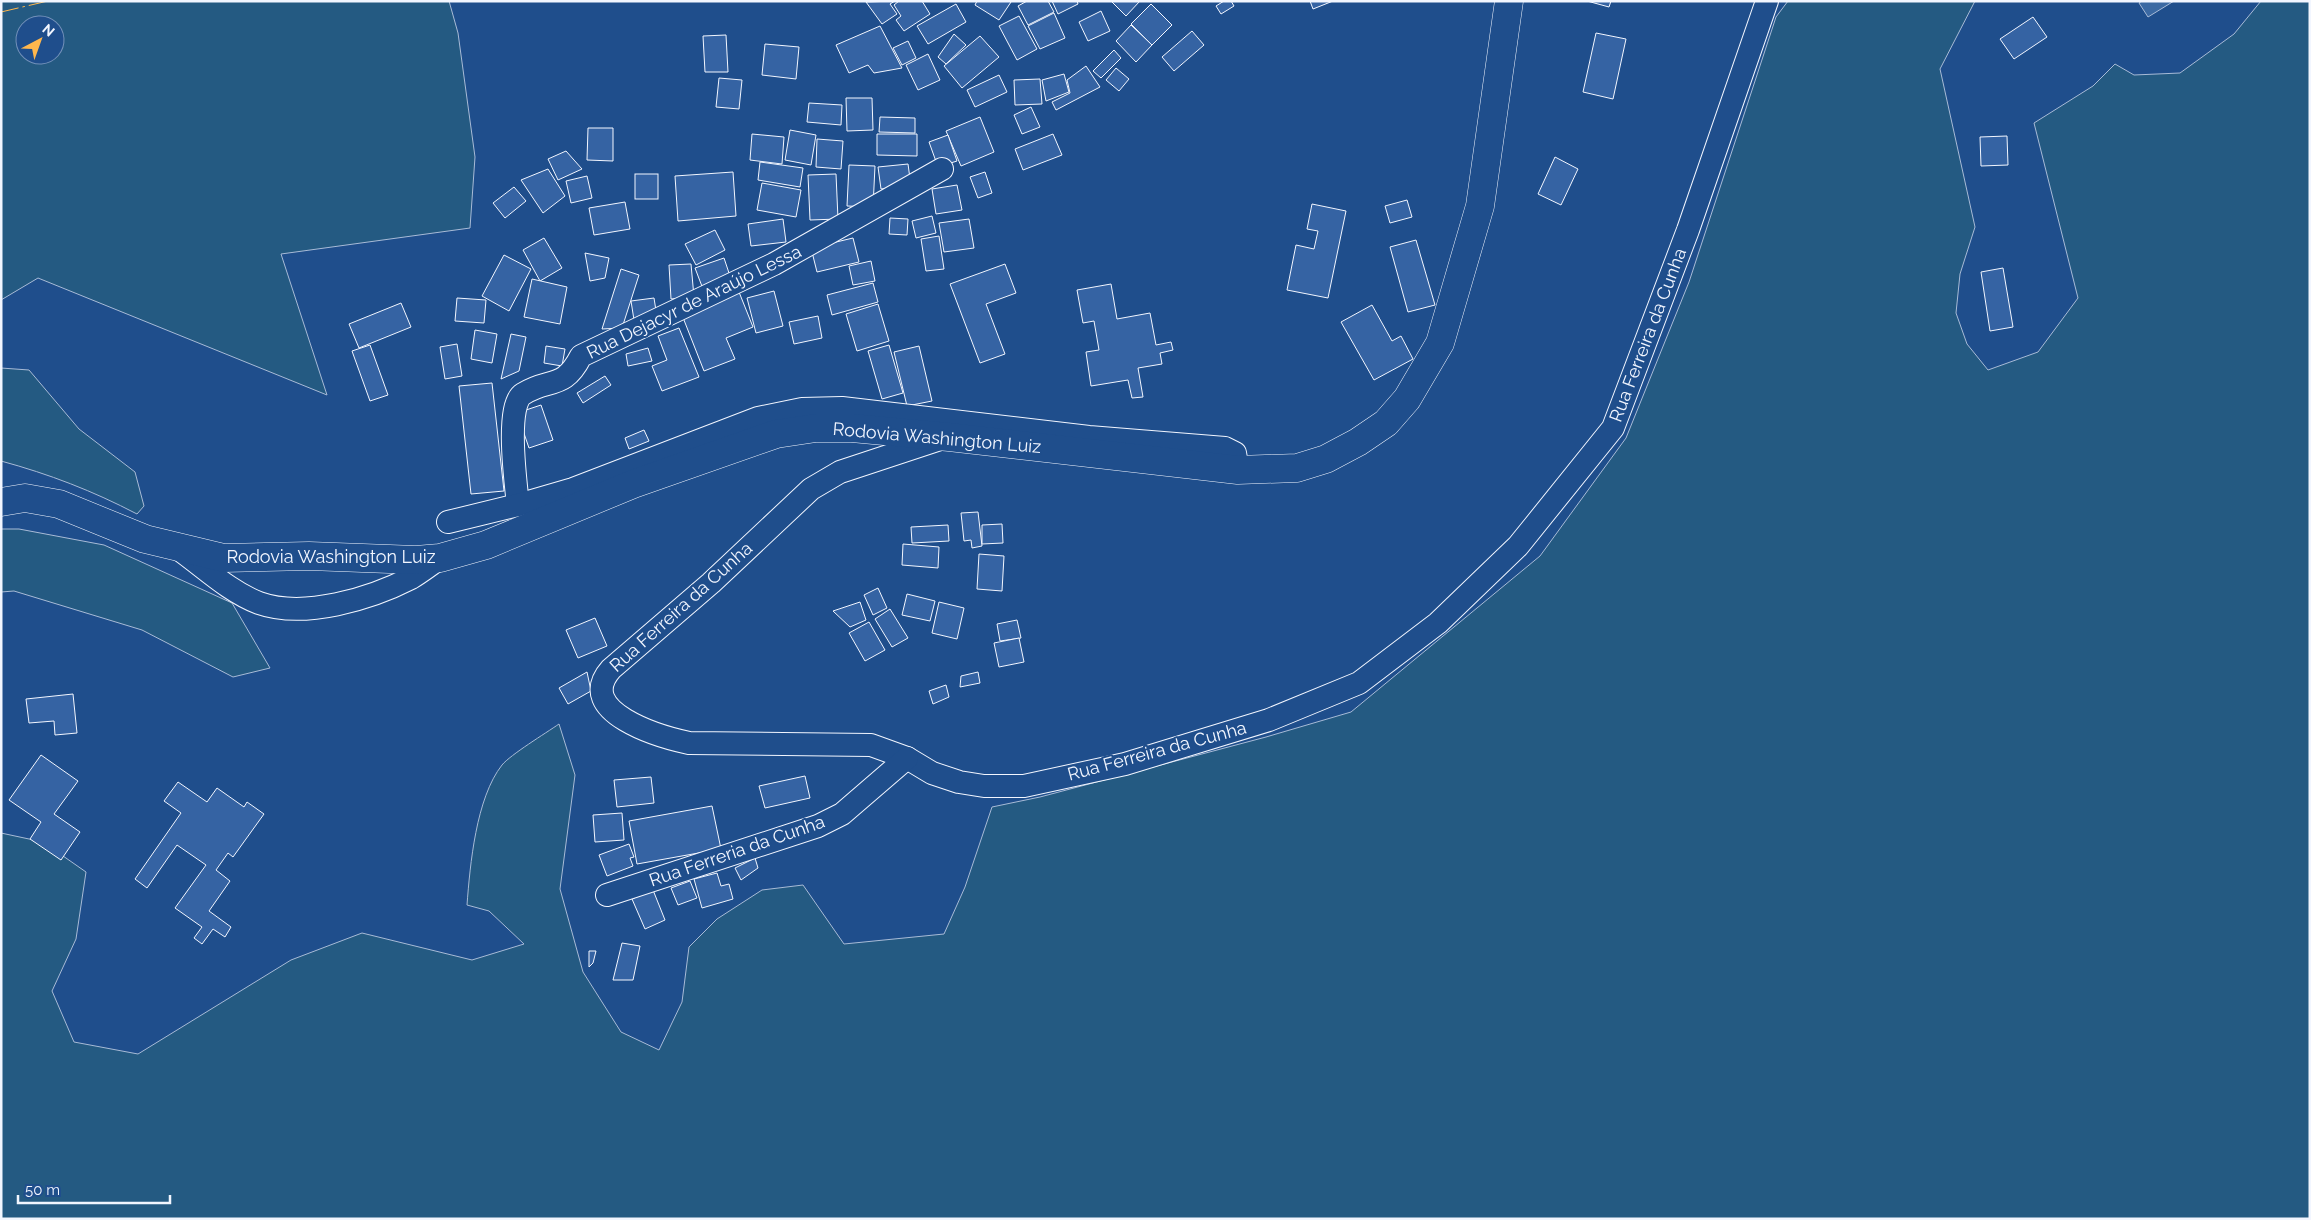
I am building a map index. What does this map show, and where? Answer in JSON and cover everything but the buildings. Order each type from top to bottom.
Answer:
[{"type":"highway","name":"Rodovia Washington Luiz","points":[[1,502],[25,498],[59,504],[145,538],[224,558],[309,556],[428,559],[486,545],[577,498],[633,484],[776,434],[816,428],[852,428],[1187,454],[1238,470],[1297,468],[1326,459],[1358,442],[1386,423],[1407,399],[1440,343],[1480,206],[1510,1]]},
{"type":"street","name":"Rua Ferreira da Cunha","points":[[949,436],[840,472],[811,489],[711,583],[611,669],[603,682],[604,698],[619,717],[636,727],[664,738],[689,743],[871,746],[907,758],[932,773],[958,782],[984,786],[1024,786],[1125,764],[1269,720],[1359,682],[1438,623],[1518,546],[1613,428],[1688,230],[1767,1]]},
{"type":"street","name":"Rua Dejacyr de Araújo Lessa","points":[[518,505],[514,467],[514,406],[523,393],[558,382],[573,372],[581,356],[774,264],[942,169]]},
{"type":"street","points":[[448,522],[518,505],[577,498],[758,418],[802,409],[842,408],[1088,445]]},
{"type":"street","points":[[177,547],[236,592],[260,603],[291,610],[316,608],[369,595],[411,578],[428,559]]},
{"type":"street","name":"Rua Ferreria da Cunha","points":[[607,895],[818,826],[842,814],[907,758]]},
{"type":"shaded area","points":[[1,1],[449,1],[458,33],[475,157],[470,228],[281,254],[327,395],[38,278],[1,300]]},
{"type":"shaded area","points":[[1788,1],[1975,1],[1940,69],[1975,227],[1960,274],[1956,313],[1967,344],[1988,370],[2038,352],[2078,298],[2034,123],[2093,86],[2115,64],[2134,75],[2180,73],[2234,34],[2261,1],[2310,1],[2310,1219],[1,1219],[1,833],[43,842],[86,872],[76,939],[52,991],[74,1042],[138,1054],[291,960],[362,933],[472,960],[524,944],[489,911],[467,905],[476,832],[486,795],[502,765],[520,750],[559,724],[575,775],[560,889],[583,972],[621,1032],[659,1050],[682,1002],[689,947],[717,919],[762,890],[803,885],[844,944],[944,934],[965,887],[992,807],[1040,797],[1266,737],[1351,712],[1540,556],[1626,438],[1689,282],[1776,17]]},
{"type":"shaded area","points":[[2142,1],[2174,1],[2148,17],[2139,3]]},
{"type":"shaded area","points":[[1,368],[29,370],[79,429],[135,472],[144,506],[137,514],[70,484],[1,461]]},
{"type":"shaded area","points":[[1,529],[19,529],[104,545],[232,603],[270,668],[233,677],[142,630],[14,591],[1,592]]},
{"type":"power","points":[[1,12],[48,1]]}]
